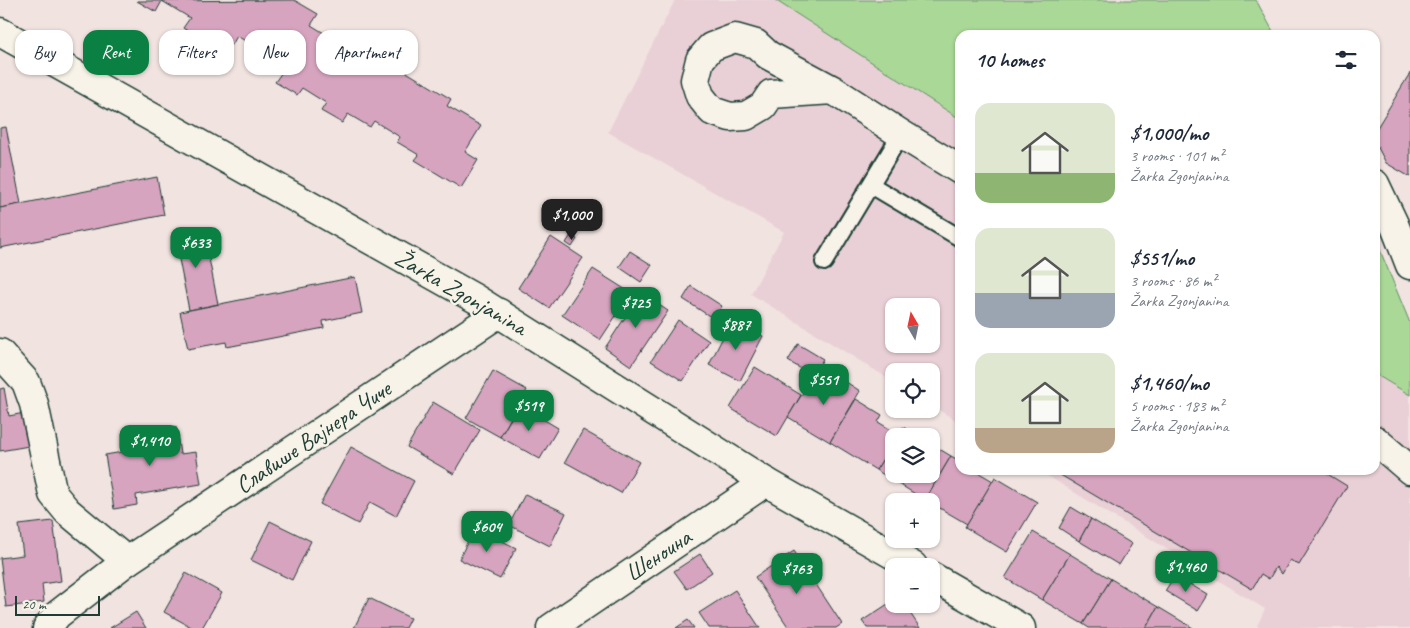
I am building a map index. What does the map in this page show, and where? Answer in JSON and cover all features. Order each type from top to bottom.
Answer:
[{"type":"street","name":"Žarka Zgonjanina","points":[[0,32],[499,313],[766,482],[899,558]]},
{"type":"street","points":[[833,90],[955,167]]},
{"type":"street","points":[[1380,195],[1410,265]]},
{"type":"street","name":"Славише Вајнера Чиче","points":[[47,628],[57,615],[127,561],[499,313]]},
{"type":"street","points":[[0,353],[26,382],[34,404],[53,494],[67,511],[127,561]]},
{"type":"street","points":[[1380,444],[1410,470]]},
{"type":"street","name":"Шеноина","points":[[551,628],[766,482]]},
{"type":"street","points":[[940,581],[1021,628]]},
{"type":"lane","points":[[824,262],[901,134]]},
{"type":"lane","points":[[871,184],[955,235]]},
{"type":"shaded area","points":[[675,0],[775,0],[955,116],[955,420],[940,411],[940,363],[885,363],[885,376],[751,294],[784,232],[608,132]]},
{"type":"shaded area","points":[[1380,377],[1410,395],[1410,628],[1260,628],[1257,626],[1265,609],[1046,475],[1380,475]]},
{"type":"green space","points":[[775,0],[1256,0],[1272,30],[955,30],[955,116]]},
{"type":"green space","points":[[1380,250],[1410,323],[1410,395],[1380,377]]},
{"type":"building","points":[[294,0],[318,14],[311,25],[319,30],[316,30],[316,75],[411,75],[451,99],[447,106],[481,126],[465,152],[478,160],[461,188],[415,160],[419,155],[397,142],[400,137],[374,121],[370,127],[348,114],[342,123],[321,111],[326,103],[302,88],[297,95],[275,82],[280,75],[306,75],[306,30],[244,30],[244,40],[237,36],[234,41],[234,30],[186,30],[183,28],[190,18],[162,1],[156,12],[137,1]]},
{"type":"building","points":[[1410,73],[1410,177],[1386,163],[1380,152],[1380,123]]},
{"type":"building","points":[[6,127],[21,204],[0,208],[0,128]]},
{"type":"building","points":[[157,177],[164,215],[0,248],[0,208]]},
{"type":"building","points":[[203,228],[218,304],[189,310],[174,234]]},
{"type":"building","points":[[571,235],[577,239],[572,247],[566,243]]},
{"type":"building","points":[[551,237],[583,258],[549,308],[518,288]]},
{"type":"building","points":[[630,251],[652,265],[641,282],[619,267]]},
{"type":"building","points":[[593,269],[631,293],[600,340],[562,315]]},
{"type":"building","points":[[355,277],[362,313],[323,321],[324,328],[227,347],[226,342],[188,349],[180,312]]},
{"type":"building","points":[[691,286],[722,306],[714,319],[683,299]]},
{"type":"building","points":[[641,293],[668,311],[631,366],[605,348]]},
{"type":"building","points":[[678,320],[709,341],[683,381],[651,361]]},
{"type":"building","points":[[731,321],[763,336],[740,381],[709,365]]},
{"type":"building","points":[[798,344],[823,359],[813,376],[788,361]]},
{"type":"building","points":[[755,367],[801,395],[777,436],[730,408]]},
{"type":"building","points":[[493,371],[527,390],[500,437],[466,418]]},
{"type":"building","points":[[815,373],[839,388],[843,380],[860,391],[830,442],[788,417]]},
{"type":"building","points":[[4,388],[9,416],[24,413],[29,446],[0,451],[0,389]]},
{"type":"building","points":[[856,399],[882,415],[878,422],[888,428],[885,428],[885,456],[876,470],[830,442]]},
{"type":"building","points":[[433,402],[480,430],[454,474],[407,447]]},
{"type":"building","points":[[519,405],[558,428],[540,459],[500,437]]},
{"type":"building","points":[[176,427],[180,454],[196,452],[201,484],[136,495],[137,505],[114,509],[105,455],[129,451],[127,435]]},
{"type":"building","points":[[583,430],[639,462],[621,493],[565,462]]},
{"type":"building","points":[[351,447],[414,481],[396,516],[370,502],[358,524],[320,504]]},
{"type":"building","points":[[940,449],[951,456],[940,475]]},
{"type":"building","points":[[885,456],[885,476],[876,470]]},
{"type":"building","points":[[951,456],[955,458],[955,475],[983,475],[993,481],[967,524],[940,508],[940,493],[929,493],[935,483],[940,483],[940,475]]},
{"type":"building","points":[[1060,475],[1329,475],[1347,486],[1299,565],[1290,560],[1282,574],[1276,567],[1269,579],[1261,574],[1252,589]]},
{"type":"building","points":[[995,477],[1037,502],[1007,552],[965,527]]},
{"type":"building","points":[[897,483],[935,483],[929,493],[914,493]]},
{"type":"building","points":[[525,494],[566,513],[550,546],[509,525]]},
{"type":"building","points":[[1071,507],[1091,519],[1079,541],[1059,528]]},
{"type":"building","points":[[1091,519],[1132,544],[1119,565],[1079,541]]},
{"type":"building","points":[[53,521],[61,581],[42,584],[44,602],[6,607],[0,558],[23,555],[19,525]]},
{"type":"building","points":[[270,521],[311,541],[292,580],[251,560]]},
{"type":"building","points":[[475,527],[516,548],[500,579],[459,559]]},
{"type":"building","points":[[1033,532],[1070,554],[1042,600],[1005,578]]},
{"type":"building","points":[[794,551],[842,624],[836,628],[789,628],[755,577]]},
{"type":"building","points":[[700,554],[712,572],[687,589],[674,571]]},
{"type":"building","points":[[1070,554],[1111,579],[1083,624],[1042,600]]},
{"type":"building","points":[[186,573],[222,593],[202,628],[193,628],[164,612]]},
{"type":"building","points":[[1175,575],[1208,595],[1198,611],[1165,591]]},
{"type":"building","points":[[1111,579],[1158,607],[1146,628],[1089,628],[1083,624]]},
{"type":"building","points":[[735,590],[760,628],[709,628],[699,613]]},
{"type":"building","points":[[369,598],[410,618],[405,628],[354,628]]},
{"type":"building","points":[[885,606],[885,613],[910,613],[920,628],[867,628],[862,621]]},
{"type":"building","points":[[1158,607],[1193,628],[1146,628]]},
{"type":"building","points":[[136,612],[146,628],[110,628]]},
{"type":"building","points":[[688,620],[694,628],[676,628]]}]
